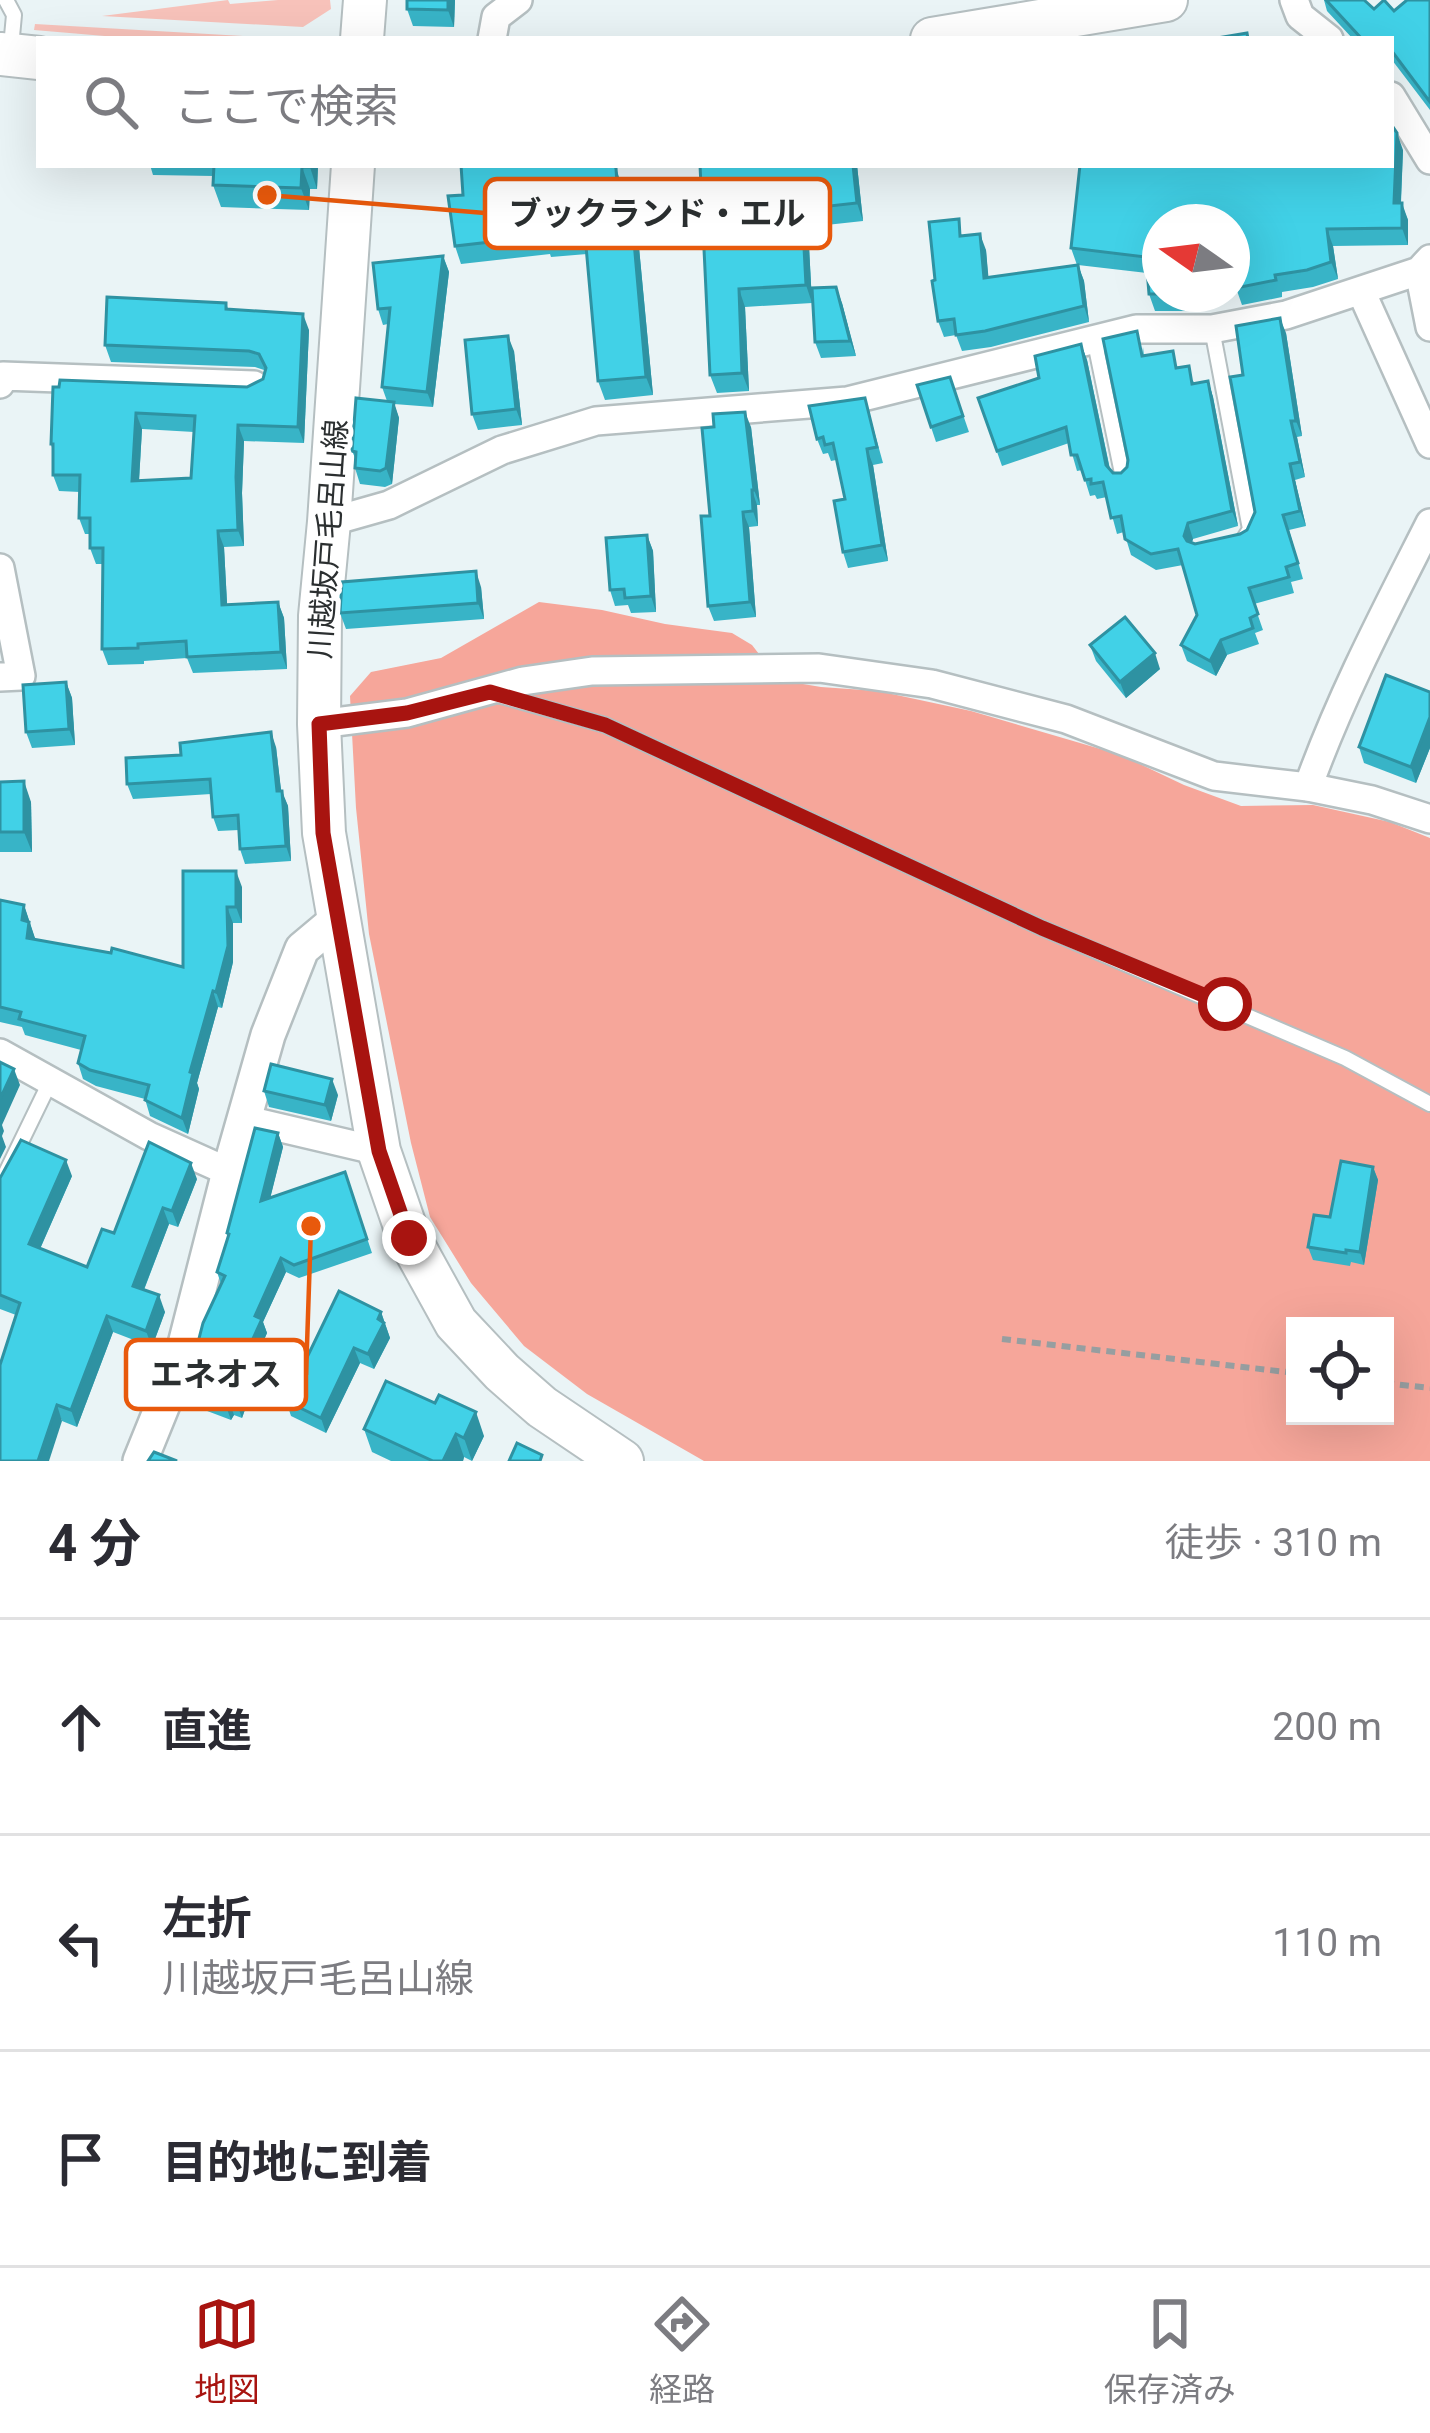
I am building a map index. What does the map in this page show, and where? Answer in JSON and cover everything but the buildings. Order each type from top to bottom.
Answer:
[{"type":"main road","points":[[362,36],[365,0]]},
{"type":"main road","points":[[950,36],[1166,0]]},
{"type":"main road","name":"川越坂戸毛呂山線","points":[[353,168],[320,616],[319,724],[323,833],[379,1151],[409,1238],[456,1323],[542,1408],[622,1461]]},
{"type":"street","points":[[493,36],[496,16],[518,0]]},
{"type":"street","points":[[1294,0],[1300,16],[1325,36]]},
{"type":"street","points":[[1394,101],[1430,160]]},
{"type":"street","points":[[329,522],[389,505],[502,450],[596,421],[847,401],[1136,329],[1212,329],[1286,315],[1425,265],[1430,327]]},
{"type":"street","points":[[1361,291],[1430,444]]},
{"type":"street","points":[[0,384],[3,376],[254,386]]},
{"type":"street","points":[[1308,787],[1355,669],[1430,523]]},
{"type":"street","points":[[0,568],[21,676],[0,676]]},
{"type":"street","points":[[319,724],[407,713],[523,681],[592,671],[819,668],[932,684],[1066,719],[1214,776],[1308,787],[1372,800],[1430,819]]},
{"type":"street","points":[[140,1461],[181,1360],[268,1035],[302,949],[339,918]]},
{"type":"street","points":[[0,1053],[148,1136],[229,1172]]},
{"type":"street","points":[[243,1119],[379,1151]]},
{"type":"lane","points":[[6,0],[14,15],[16,56]]},
{"type":"lane","points":[[1212,329],[1250,529],[1243,539],[1221,544]]},
{"type":"lane","points":[[1094,338],[1123,478]]},
{"type":"lane","points":[[490,692],[605,725],[1042,928],[1346,1058],[1430,1104]]},
{"type":"lane","points":[[0,1185],[51,1080]]},
{"type":"path","points":[[1002,1339],[1286,1371]]},
{"type":"path","points":[[1394,1384],[1430,1388]]},
{"type":"shaded area","points":[[228,0],[230,4],[330,0],[331,9],[303,27],[102,16]]},
{"type":"shaded area","points":[[35,24],[244,36],[105,36],[34,30]]},
{"type":"shaded area","points":[[539,602],[602,610],[732,633],[752,645],[779,680],[878,691],[971,711],[1121,755],[1241,806],[1313,805],[1390,822],[1430,838],[1430,1461],[704,1461],[587,1394],[524,1346],[471,1283],[430,1217],[369,934],[350,696],[371,672],[441,658]]},
{"type":"place","name":"ブックランド・エル","points":[[267,195]]},
{"type":"place","name":"エネオス","points":[[311,1226]]},
{"type":"route","points":[[409,1238],[379,1151],[323,833],[319,724],[407,713],[490,692],[554,708],[605,725],[1042,928],[1225,1004]]}]
